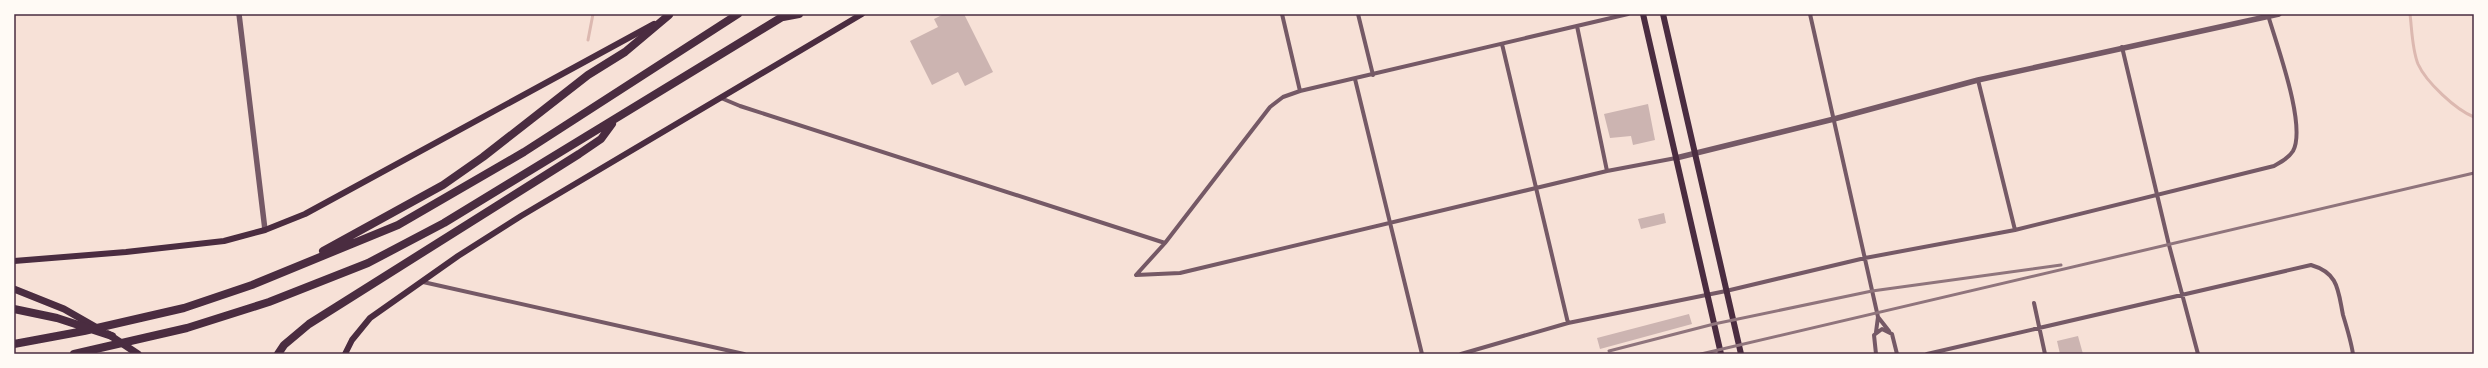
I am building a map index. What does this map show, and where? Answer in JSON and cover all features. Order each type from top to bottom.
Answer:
[{"type":"highway","points":[[16,344],[143,318],[191,305],[278,274],[398,225],[461,190],[738,14]]},
{"type":"highway","points":[[74,354],[188,328],[268,302],[368,263],[444,222],[785,16],[799,14]]},
{"type":"highway","points":[[278,274],[405,208],[443,185],[483,157],[588,75],[625,52],[670,15]]},
{"type":"highway","points":[[278,354],[284,345],[310,324],[601,139],[615,120]]},
{"type":"highway","points":[[14,309],[58,318],[112,336]]},
{"type":"main road","points":[[346,354],[352,340],[370,318],[521,216],[862,14]]},
{"type":"main road","points":[[1643,14],[1721,352]]},
{"type":"main road","points":[[1663,14],[1693,154],[1741,354]]},
{"type":"main road","points":[[14,261],[189,246],[224,241],[265,230],[305,214],[332,200],[670,15]]},
{"type":"main road","points":[[14,289],[64,309],[112,336],[138,354]]},
{"type":"street","points":[[239,14],[265,230]]},
{"type":"street","points":[[1282,14],[1300,91]]},
{"type":"street","points":[[1358,14],[1373,75]]},
{"type":"street","points":[[1628,14],[1300,91],[1283,97],[1270,107],[1165,243],[1136,276],[1180,273],[1607,171],[1693,154],[1834,119],[1978,80],[2122,47],[2279,14]]},
{"type":"street","points":[[1810,14],[1877,311],[1878,317],[1876,332],[1873,339],[1876,354]]},
{"type":"street","points":[[1461,354],[1568,323],[1726,291],[1864,258],[2015,230],[2156,193],[2274,166],[2285,160],[2293,151],[2295,143],[2294,107],[2269,15]]},
{"type":"street","points":[[1577,26],[1607,171]]},
{"type":"street","points":[[1502,44],[1568,323]]},
{"type":"street","points":[[2122,47],[2156,193],[2198,354]]},
{"type":"street","points":[[1355,79],[1422,354]]},
{"type":"street","points":[[1978,80],[2015,230]]},
{"type":"street","points":[[721,98],[740,106],[1165,243]]},
{"type":"street","points":[[1927,354],[2311,265],[2322,268],[2330,275],[2338,288],[2353,354]]},
{"type":"street","points":[[423,282],[744,354]]},
{"type":"street","points":[[2034,303],[2045,354]]},
{"type":"street","points":[[1878,317],[1893,337],[1897,354]]},
{"type":"street","points":[[1876,332],[1882,329],[1889,331]]},
{"type":"building","points":[[944,14],[964,14],[993,72],[965,86],[958,72],[932,85],[910,41],[938,27],[934,19]]},
{"type":"building","points":[[1648,104],[1655,140],[1633,145],[1631,136],[1610,138],[1604,114]]},
{"type":"building","points":[[1664,213],[1666,223],[1641,229],[1638,219]]},
{"type":"building","points":[[1689,314],[1692,324],[1600,349],[1597,338]]},
{"type":"building","points":[[2078,336],[2083,354],[2060,354],[2057,341]]},
{"type":"waterway","points":[[588,40],[593,14]]},
{"type":"waterway","points":[[2410,14],[2414,52],[2422,71],[2442,95],[2450,102],[2474,117]]},
{"type":"railway","points":[[1701,354],[2474,173]]},
{"type":"railway","points":[[1609,351],[1714,324],[1872,291],[2061,265]]}]
